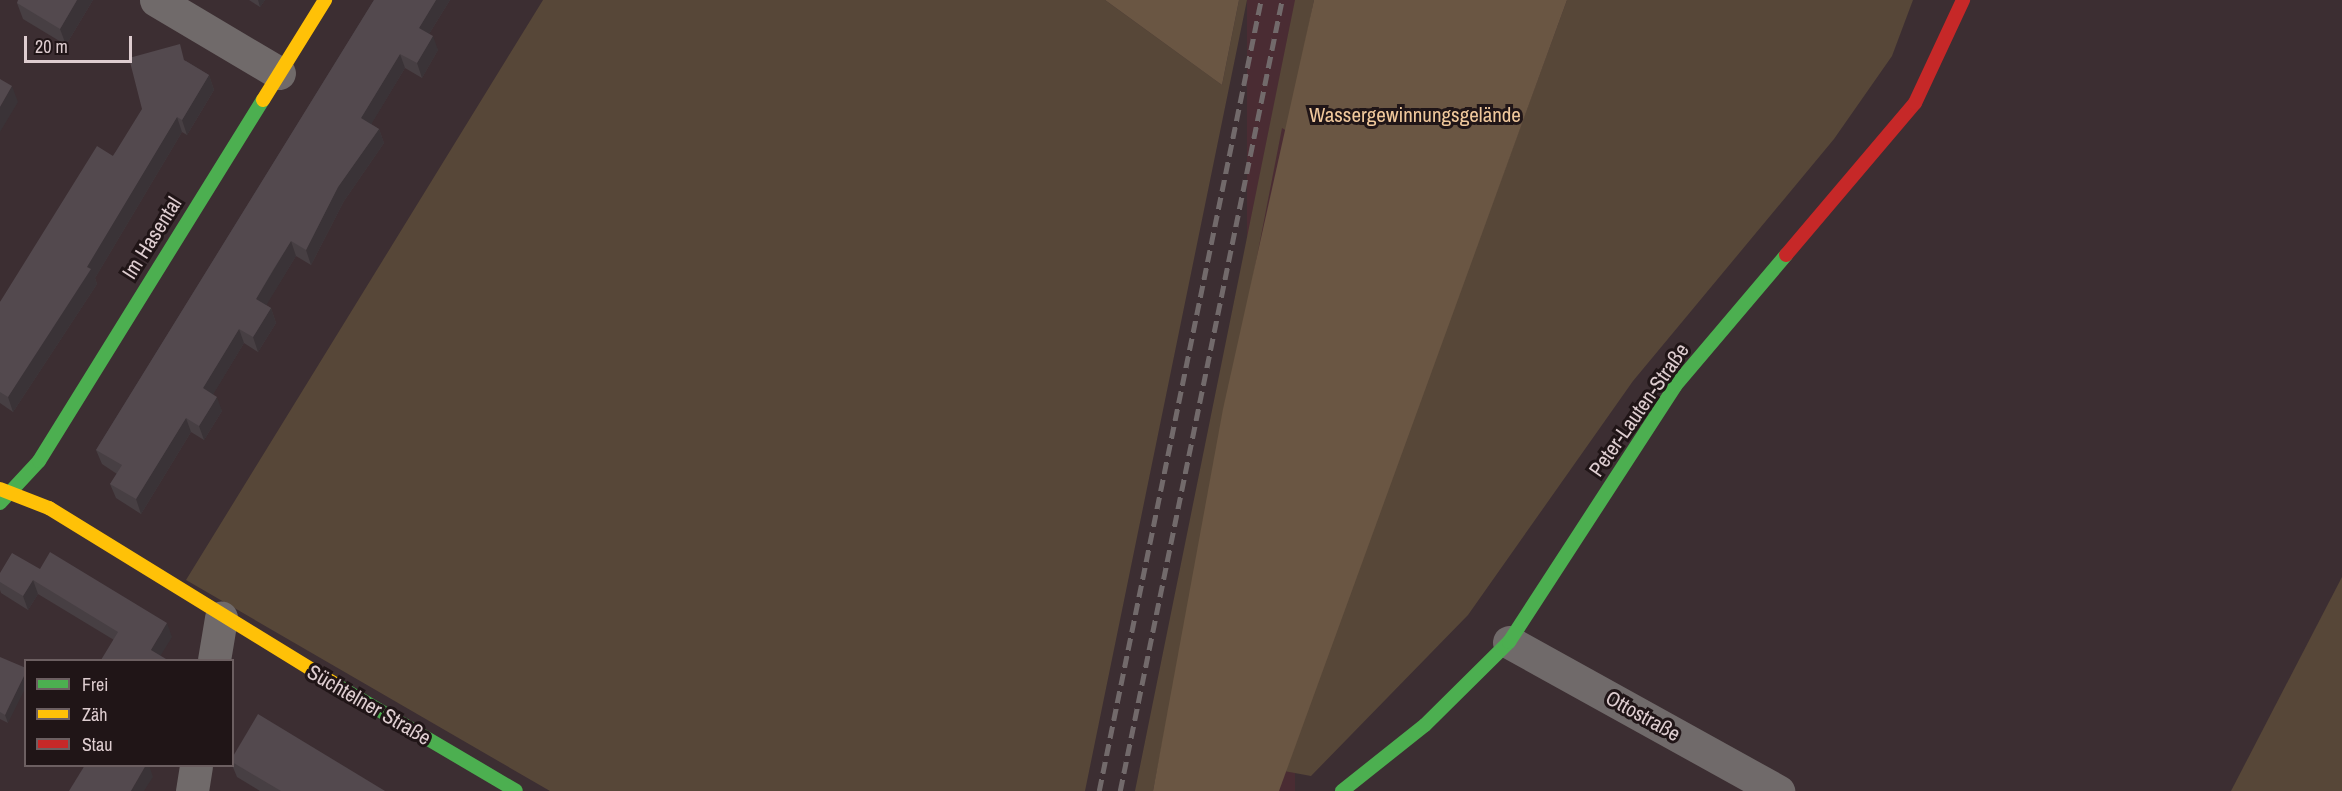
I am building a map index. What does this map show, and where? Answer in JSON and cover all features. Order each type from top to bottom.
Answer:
[{"type":"street","points":[[156,0],[279,73]]},
{"type":"street","name":"Im Hasental","points":[[0,503],[5,491],[39,461],[325,0]]},
{"type":"street","name":"Peter-Lauten-Straße","points":[[1342,791],[1425,725],[1509,642],[1675,386],[1915,103],[1963,0]]},
{"type":"street","name":"Süchtelner Straße","points":[[5,491],[49,508],[221,618],[516,791]]},
{"type":"street","points":[[214,659],[221,618]]},
{"type":"street","name":"Ottostraße","points":[[1509,642],[1778,791]]},
{"type":"street","points":[[192,791],[196,767]]},
{"type":"shaded area","points":[[543,0],[1105,0],[1222,85],[1239,0],[1247,0],[1085,791],[550,791],[186,580]]},
{"type":"shaded area","points":[[1247,0],[1295,0],[1295,791],[1247,791]]},
{"type":"shaded area","points":[[1295,0],[1314,0],[1287,131],[1282,128],[1153,791],[1135,791]]},
{"type":"shaded area","points":[[1567,0],[1913,0],[1892,56],[1834,139],[1633,381],[1468,615],[1311,776],[1284,771]]},
{"type":"shaded area","points":[[2342,577],[2342,791],[2231,791]]},
{"type":"green space","points":[[1105,0],[1239,0],[1222,85],[1215,80]]},
{"type":"green space","name":"Wassergewinnungsgelände","points":[[1314,0],[1567,0],[1279,791],[1153,791],[1223,409]]},
{"type":"building","points":[[18,0],[77,0],[60,29],[17,3]]},
{"type":"building","points":[[374,0],[436,0],[419,28],[433,36],[417,63],[400,54],[361,118],[379,129],[338,187],[306,250],[291,241],[273,270],[256,299],[271,308],[253,337],[239,329],[203,388],[217,397],[199,426],[186,418],[136,499],[110,484],[122,465],[96,450]]},
{"type":"building","points":[[180,44],[184,60],[209,75],[182,120],[177,117],[87,267],[91,269],[8,397],[0,392],[0,302],[97,146],[113,156],[142,109],[129,58]]},
{"type":"building","points":[[0,79],[12,86],[0,107]]},
{"type":"building","points":[[50,552],[167,623],[151,650],[166,659],[102,659],[118,632],[33,580],[23,596],[0,582],[0,573],[12,553],[40,569]]},
{"type":"building","points":[[0,657],[24,667],[24,676],[5,715],[0,712]]},
{"type":"building","points":[[258,714],[385,791],[281,791],[234,763],[234,755]]},
{"type":"building","points":[[84,767],[145,767],[131,791],[69,791]]},
{"type":"railway","points":[[1099,791],[1261,0]]},
{"type":"railway","points":[[1120,791],[1282,0]]},
{"type":"traffic: fast","points":[[0,503],[39,461],[263,100]]},
{"type":"traffic: fast","points":[[1342,791],[1425,725],[1509,642],[1675,386],[1786,255]]},
{"type":"traffic: fast","points":[[333,683],[516,791]]},
{"type":"traffic: slow","points":[[263,100],[325,0]]},
{"type":"traffic: slow","points":[[0,489],[49,508],[333,683]]},
{"type":"traffic: jam","points":[[1786,255],[1915,103],[1963,0]]}]
